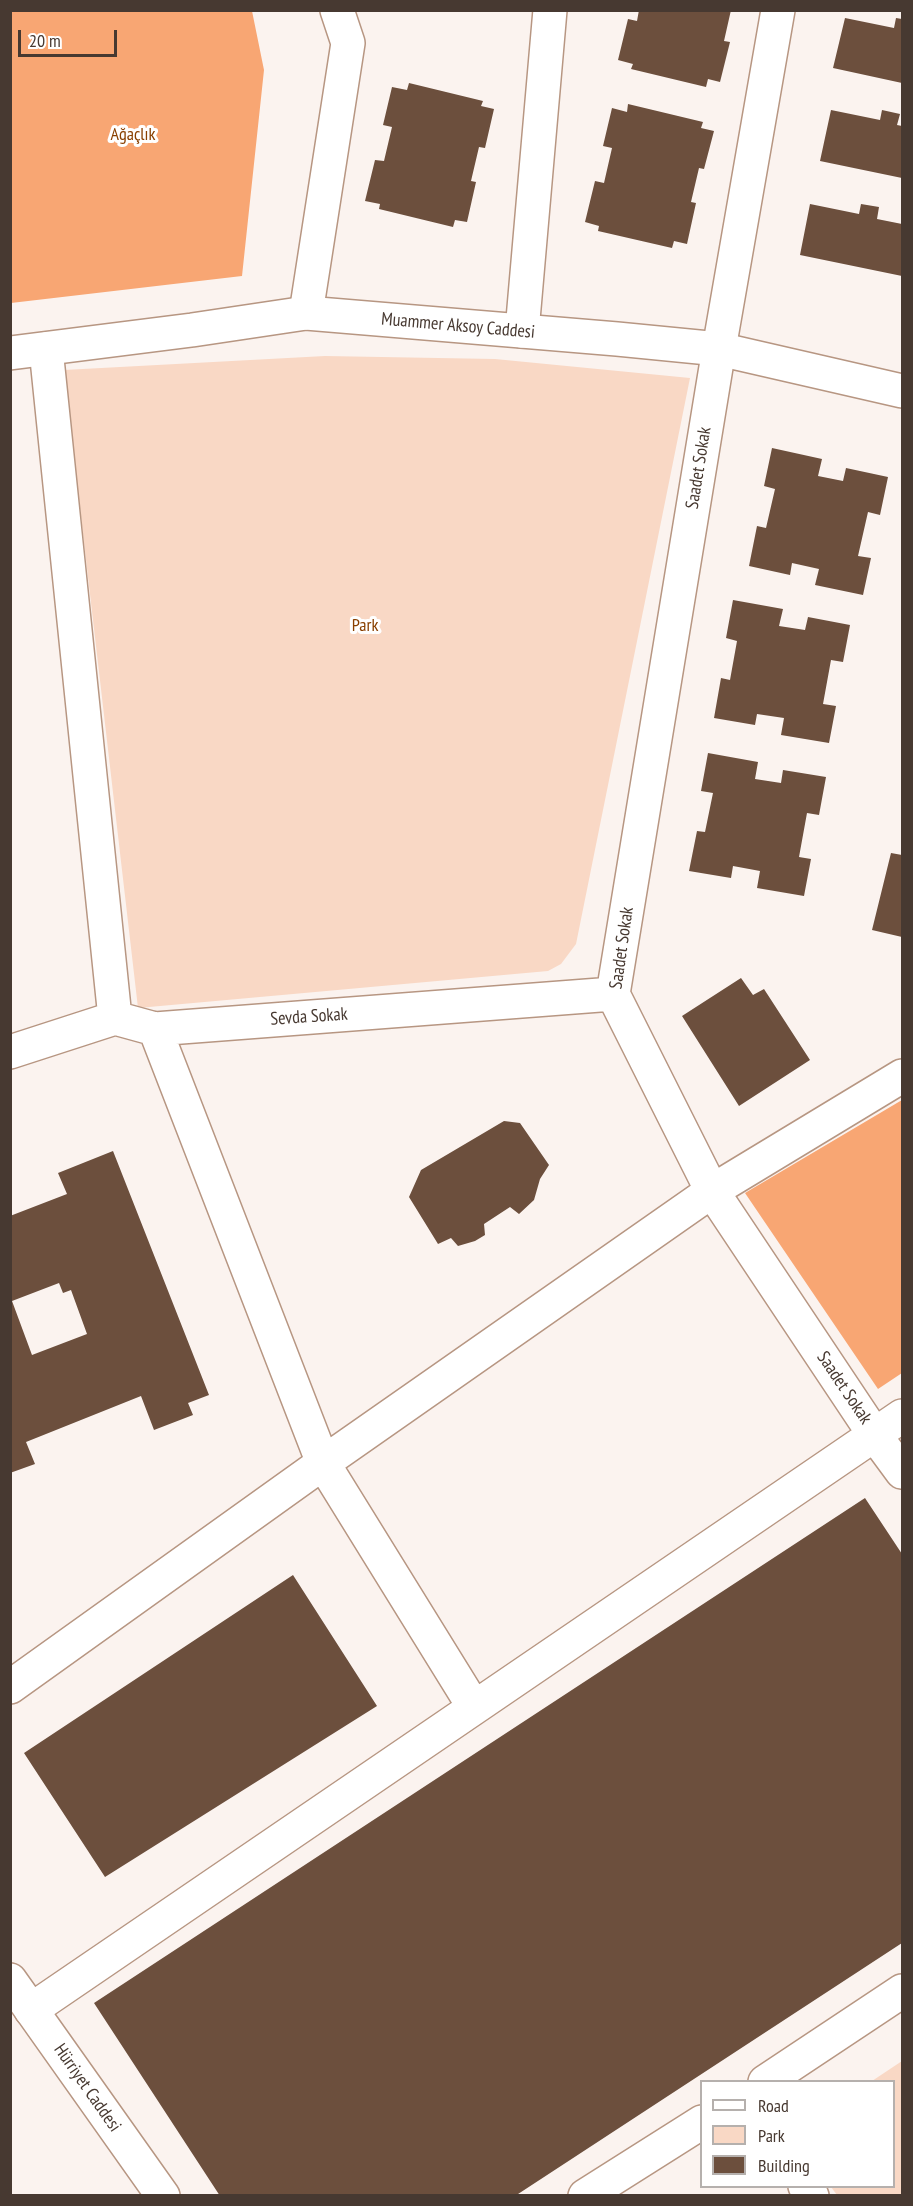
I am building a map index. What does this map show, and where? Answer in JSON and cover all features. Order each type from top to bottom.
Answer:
[{"type":"street","points":[[306,313],[348,43],[337,10]]},
{"type":"street","points":[[522,331],[550,10]]},
{"type":"street","name":"Saadet Sokak","points":[[778,10],[718,349],[613,994],[712,1191],[874,1434],[903,1472]]},
{"type":"street","name":"Muammer Aksoy Caddesi","points":[[10,353],[306,313],[718,349],[903,391]]},
{"type":"street","points":[[10,1052],[115,1018],[46,349]]},
{"type":"street","name":"Sevda Sokak","points":[[115,1018],[155,1029],[613,994]]},
{"type":"street","points":[[155,1029],[323,1463],[474,1707]]},
{"type":"street","points":[[10,1687],[323,1463],[712,1191],[903,1076]]},
{"type":"street","points":[[31,2010],[903,1416]]},
{"type":"street","name":"Hürriyet Caddesi","points":[[10,1980],[163,2196]]},
{"type":"street","points":[[768,2080],[903,1991]]},
{"type":"street","points":[[585,2196],[700,2123]]},
{"type":"green space","name":"Ağaçlık","points":[[11,10],[252,11],[264,70],[242,276],[11,303]]},
{"type":"green space","name":"Park","points":[[325,356],[495,359],[690,378],[576,944],[561,964],[548,971],[138,1008],[64,370]]},
{"type":"green space","points":[[902,1100],[902,1373],[878,1389],[745,1193]]},
{"type":"green space","points":[[902,2061],[902,2195],[837,2195],[832,2188],[895,2188],[895,2080],[874,2080]]},
{"type":"building","points":[[639,10],[731,10],[724,41],[730,42],[720,82],[708,79],[706,87],[631,69],[633,64],[618,60],[628,19],[637,21]]},
{"type":"building","points":[[845,18],[894,28],[896,18],[902,19],[902,83],[833,68]]},
{"type":"building","points":[[409,83],[483,101],[481,106],[494,109],[485,148],[479,147],[471,181],[476,182],[467,222],[455,220],[453,227],[379,209],[380,204],[365,201],[375,160],[384,161],[392,127],[383,125],[392,87],[407,90]]},
{"type":"building","points":[[628,104],[703,122],[701,128],[714,131],[704,169],[699,168],[691,202],[696,203],[687,244],[674,241],[672,248],[598,231],[599,226],[585,222],[595,181],[604,183],[612,148],[603,146],[612,108],[627,112]]},
{"type":"building","points":[[831,110],[880,120],[882,110],[900,114],[897,125],[902,126],[902,178],[820,161]]},
{"type":"building","points":[[810,204],[859,214],[861,204],[879,207],[877,219],[902,224],[902,276],[800,255]]},
{"type":"building","points":[[772,448],[822,459],[818,476],[843,481],[846,468],[888,477],[880,515],[868,512],[858,556],[871,558],[863,595],[815,585],[819,569],[792,563],[790,575],[749,566],[757,526],[766,528],[775,489],[764,486]]},
{"type":"building","points":[[733,600],[783,609],[779,626],[805,630],[808,617],[850,625],[843,662],[831,660],[823,704],[836,706],[829,743],[781,735],[784,718],[757,714],[755,725],[714,718],[721,678],[730,680],[737,641],[726,638]]},
{"type":"building","points":[[708,753],[758,762],[755,779],[781,783],[783,770],[826,777],[819,815],[807,813],[799,857],[811,859],[804,896],[757,888],[760,871],[733,866],[731,878],[689,871],[697,831],[705,832],[713,793],[701,791]]},
{"type":"building","points":[[891,853],[902,855],[902,937],[872,930]]},
{"type":"building","points":[[741,978],[753,995],[764,989],[810,1060],[739,1106],[682,1016]]},
{"type":"building","points":[[504,1121],[520,1123],[549,1165],[540,1179],[534,1200],[519,1214],[510,1207],[484,1224],[485,1235],[475,1241],[458,1246],[451,1238],[438,1244],[409,1197],[421,1170]]},
{"type":"building","points":[[113,1151],[209,1395],[188,1403],[193,1415],[154,1430],[141,1396],[26,1442],[35,1464],[10,1473],[10,1216],[67,1194],[58,1173]],"holes":[[[59,1283],[63,1293],[71,1290],[87,1334],[32,1355],[12,1301]]]},
{"type":"building","points":[[865,1498],[902,1554],[902,1943],[515,2196],[220,2196],[94,2003]]},
{"type":"building","points":[[293,1575],[377,1706],[105,1877],[24,1753]]}]
